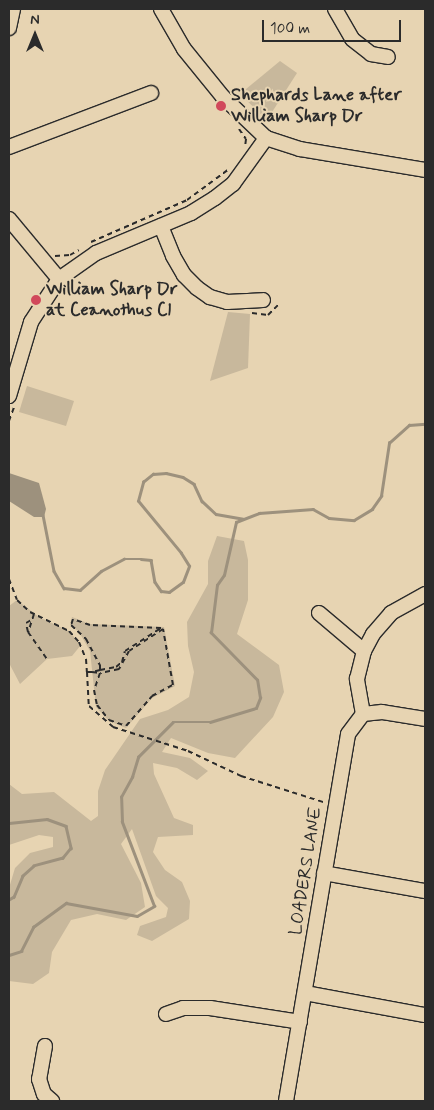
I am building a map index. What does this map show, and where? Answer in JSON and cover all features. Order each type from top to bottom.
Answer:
[{"type":"street","points":[[9,28],[13,9]]},
{"type":"street","points":[[161,9],[184,49],[223,97],[266,138],[300,149],[425,170]]},
{"type":"street","points":[[335,9],[352,39],[371,54],[388,57]]},
{"type":"street","points":[[9,147],[151,93]]},
{"type":"street","points":[[9,396],[32,322],[59,278],[96,253],[191,213],[233,184],[266,138]]},
{"type":"street","points":[[9,219],[59,278]]},
{"type":"street","points":[[161,226],[184,276],[197,288],[210,297],[227,302],[263,300]]},
{"type":"street","points":[[425,594],[391,613],[373,634],[364,651],[357,679],[363,714],[382,712],[425,719]]},
{"type":"street","points":[[319,613],[364,651]]},
{"type":"street","name":"LOADERS LANE","points":[[286,1101],[348,734],[363,714]]},
{"type":"street","points":[[324,873],[425,891]]},
{"type":"street","points":[[305,993],[425,1015]]},
{"type":"street","points":[[166,1014],[183,1008],[210,1008],[300,1022]]},
{"type":"street","points":[[45,1046],[39,1079],[44,1094],[52,1101]]},
{"type":"path","points":[[237,127],[246,139],[243,153]]},
{"type":"path","points":[[51,254],[70,255],[97,238],[187,200],[214,183],[232,165]]},
{"type":"path","points":[[9,579],[17,600],[34,614],[69,631],[79,642],[86,659],[86,695],[94,713],[113,727],[188,751],[241,776],[336,806]]},
{"type":"path","points":[[28,632],[34,614]]},
{"type":"path","points":[[33,619],[26,623],[28,632],[47,658]]},
{"type":"path","points":[[87,672],[92,672],[100,671],[119,669],[129,651],[164,629],[173,685],[152,696],[126,726],[109,720],[97,705],[94,690],[100,671],[86,639],[71,625],[73,619],[90,625],[160,628],[125,651],[122,662],[116,667],[100,671]]},
{"type":"shaded area","points":[[280,61],[297,73],[267,120],[240,94]]},
{"type":"shaded area","points":[[228,312],[250,314],[248,368],[210,381]]},
{"type":"shaded area","points":[[27,386],[74,401],[66,426],[19,412]]},
{"type":"shaded area","points":[[9,473],[39,483],[46,509],[44,517],[34,517],[9,501]]},
{"type":"shaded area","points":[[217,536],[244,541],[248,560],[248,600],[237,634],[279,665],[284,692],[273,717],[235,758],[208,753],[171,738],[162,752],[190,758],[208,771],[197,780],[177,768],[153,763],[154,774],[174,818],[193,825],[193,835],[158,837],[153,852],[165,870],[182,882],[190,901],[189,919],[152,941],[137,935],[140,926],[166,917],[168,908],[156,896],[132,829],[121,844],[141,883],[145,907],[126,920],[97,914],[71,920],[52,952],[49,973],[33,984],[9,981],[9,888],[15,868],[30,853],[53,847],[53,837],[39,835],[9,845],[9,784],[22,794],[54,792],[91,821],[98,816],[98,791],[105,770],[140,719],[168,710],[189,697],[194,672],[188,646],[187,622],[208,584],[208,561]]},
{"type":"shaded area","points":[[17,600],[39,617],[69,631],[81,645],[72,656],[47,659],[20,684],[9,663],[9,606]]},
{"type":"shaded area","points":[[72,617],[90,624],[164,627],[175,686],[152,698],[126,728],[109,721],[96,707],[90,651],[79,632],[70,625]]},
{"type":"waterway","points":[[9,955],[21,951],[33,927],[66,903],[137,916],[154,906],[122,822],[121,797],[132,777],[138,757],[173,722],[210,722],[256,708],[260,698],[257,680],[211,633],[217,585],[224,575],[236,522],[259,513],[313,509],[329,518],[354,520],[372,509],[381,496],[389,443],[409,425],[425,424]]},
{"type":"waterway","points":[[43,515],[54,571],[64,588],[80,590],[101,571],[124,559],[141,559],[151,560],[155,582],[161,591],[169,592],[183,582],[189,566],[181,553],[138,501],[143,482],[153,474],[166,473],[183,477],[194,484],[202,501],[216,514],[243,519]]},
{"type":"waterway","points":[[9,823],[47,819],[66,826],[71,848],[63,858],[34,866],[23,876],[14,897],[9,900]]},
{"type":"place","name":"Shephards Lane after William Sharp Dr","points":[[221,106]]},
{"type":"place","name":"William Sharp Dr at Ceanothus Cl","points":[[36,300]]}]
